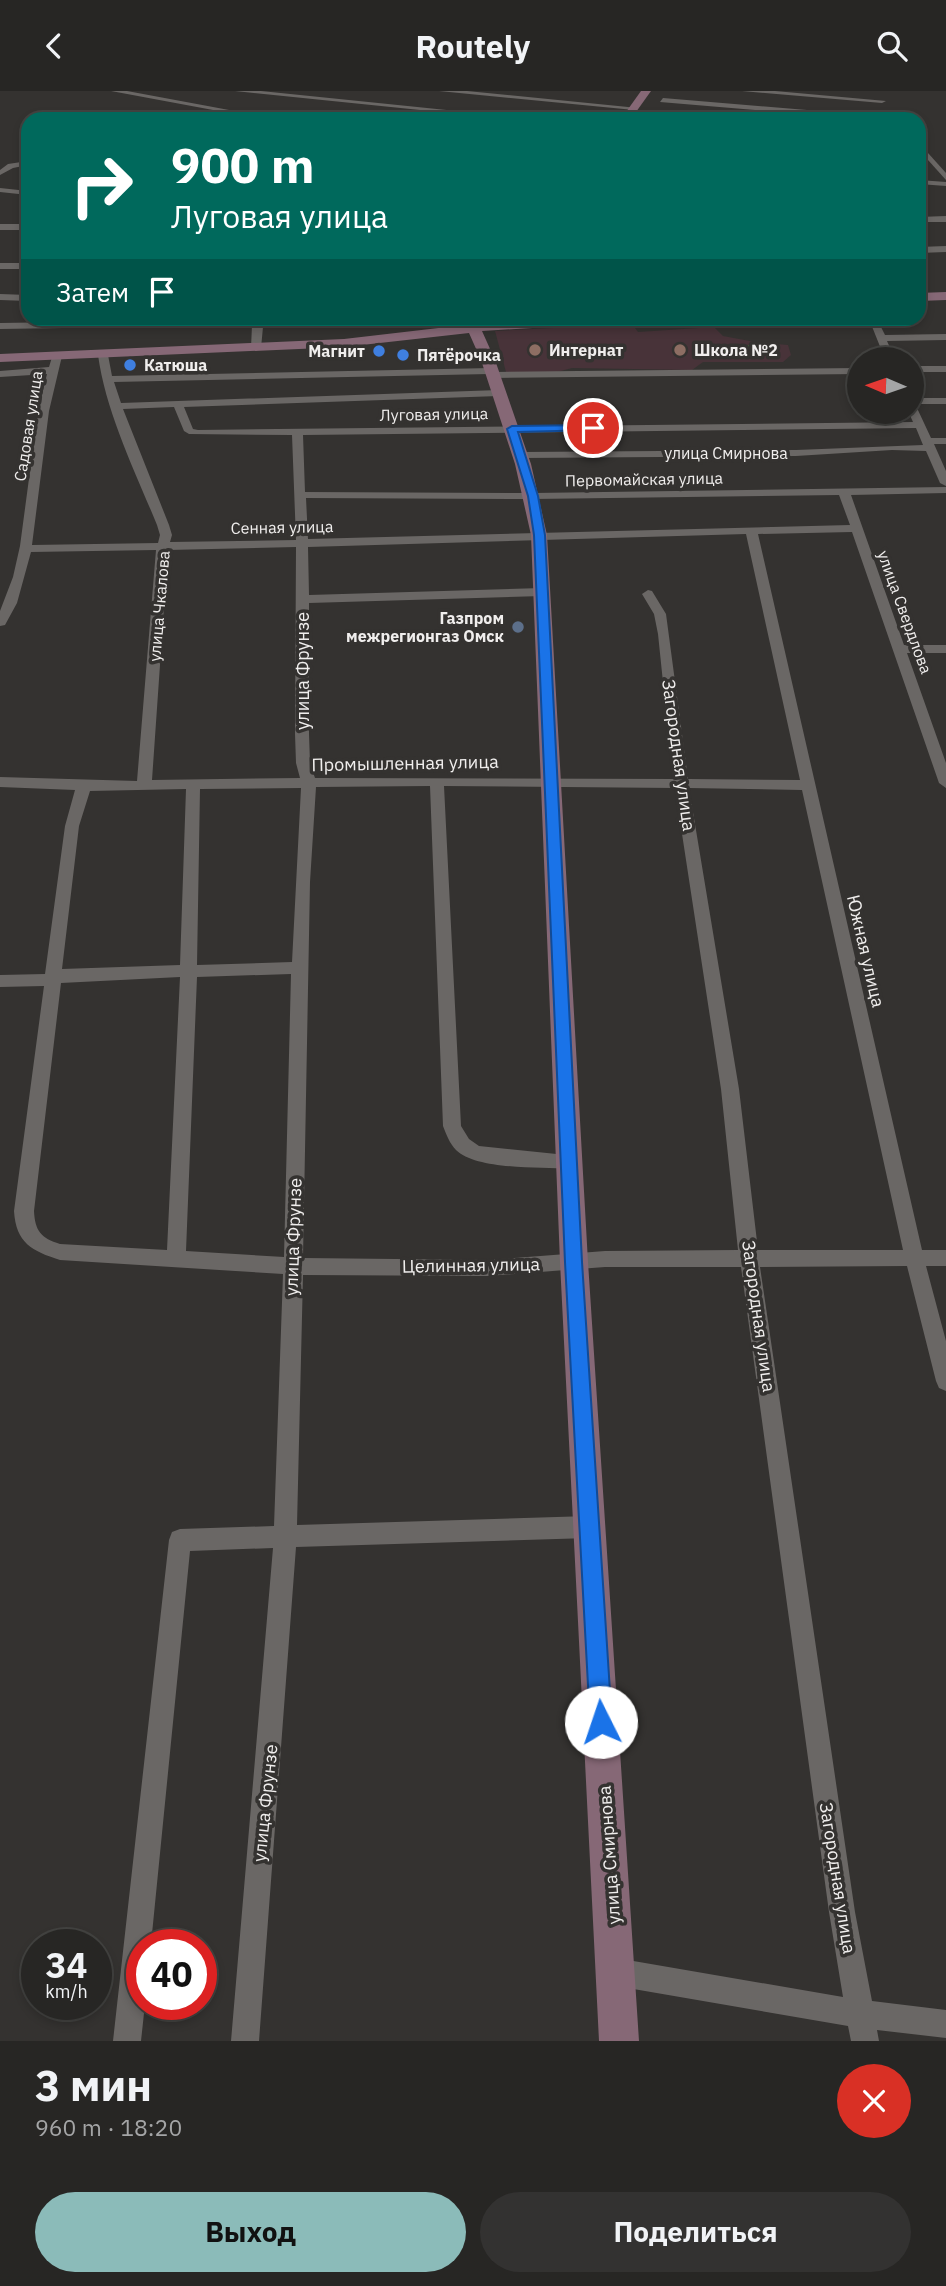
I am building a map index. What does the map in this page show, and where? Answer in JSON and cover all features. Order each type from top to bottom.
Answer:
[{"type":"street","points":[[115,91],[221,112]]},
{"type":"street","points":[[164,99],[178,91]]},
{"type":"street","points":[[239,91],[286,93],[465,112]]},
{"type":"street","points":[[443,91],[606,112]]},
{"type":"street","points":[[631,112],[646,91]]},
{"type":"street","points":[[746,91],[882,101]]},
{"type":"street","points":[[873,91],[891,112]]},
{"type":"street","points":[[663,100],[807,112]]},
{"type":"street","points":[[926,154],[946,179]]},
{"type":"street","points":[[926,161],[932,161]]},
{"type":"street","points":[[0,173],[11,166],[21,164]]},
{"type":"street","points":[[926,183],[946,184]]},
{"type":"street","points":[[0,190],[21,192]]},
{"type":"street","points":[[926,220],[946,219]]},
{"type":"street","points":[[0,227],[21,227]]},
{"type":"street","points":[[926,250],[946,249]]},
{"type":"street","points":[[0,267],[21,266]]},
{"type":"street","points":[[926,297],[946,296]]},
{"type":"street","points":[[0,297],[21,298]]},
{"type":"street","points":[[0,326],[21,326]]},
{"type":"street","points":[[256,326],[256,348]]},
{"type":"street","points":[[0,374],[103,355],[379,341],[460,326]]},
{"type":"street","name":"улица Смирнова","points":[[477,326],[522,455],[533,496],[539,537],[573,1262],[619,2041]]},
{"type":"street","points":[[876,326],[885,347]]},
{"type":"street","points":[[882,338],[946,337]]},
{"type":"street","name":"улица Чкалова","points":[[103,355],[116,406],[139,467],[155,498],[166,535],[160,558],[144,785]]},
{"type":"street","points":[[0,358],[55,363]]},
{"type":"street","name":"Садовая улица","points":[[0,622],[6,616],[15,593],[24,549],[47,387],[55,363]]},
{"type":"street","points":[[924,369],[946,369]]},
{"type":"street","points":[[108,379],[494,380],[847,371]]},
{"type":"street","points":[[116,406],[178,404],[494,380]]},
{"type":"street","points":[[924,401],[946,401]]},
{"type":"street","name":"Луговая улица","points":[[178,404],[189,431],[193,433],[920,425]]},
{"type":"street","points":[[920,425],[946,483]]},
{"type":"street","name":"улица Фрунзе","points":[[245,2041],[254,1906],[272,1742],[285,1535],[300,968],[309,783],[303,762],[302,734],[303,600],[297,432]]},
{"type":"street","name":"улица Смирнова","points":[[522,455],[757,453],[929,445],[946,441]]},
{"type":"street","name":"Первомайская улица","points":[[300,495],[533,496],[946,490]]},
{"type":"street","name":"улица Свердлова","points":[[845,492],[946,783]]},
{"type":"street","name":"Сенная улица","points":[[24,549],[857,528]]},
{"type":"street","name":"Южная улица","points":[[751,529],[915,1257],[946,1381]]},
{"type":"street","points":[[303,600],[542,592]]},
{"type":"street","name":"Загородная улица","points":[[648,594],[660,614],[664,634],[681,782],[730,1089],[741,1199],[842,1912],[863,2028]]},
{"type":"street","points":[[900,649],[946,649]]},
{"type":"street","points":[[437,781],[452,1126],[457,1139],[466,1148],[483,1154],[569,1161]]},
{"type":"street","name":"Промышленная улица","points":[[0,782],[84,786],[437,781],[809,785]]},
{"type":"street","points":[[176,1261],[187,1038],[193,784]]},
{"type":"street","points":[[55,978],[72,826],[84,786]]},
{"type":"street","points":[[0,981],[300,968]]},
{"type":"street","name":"Целинная улица","points":[[55,978],[24,1211],[24,1229],[36,1244],[60,1252],[292,1266],[487,1268],[605,1259],[946,1258]]},
{"type":"street","points":[[127,2041],[180,1540],[589,1527]]},
{"type":"street","points":[[616,1972],[863,2028],[946,2024]]},
{"type":"shaded area","name":"Школа №2","points":[[634,326],[638,332],[714,327],[723,336],[788,345],[791,355],[783,362],[703,362],[692,370],[572,368],[557,372],[506,372],[495,331]]},
{"type":"green space","points":[[728,345],[768,345],[775,354],[730,356],[725,354],[723,348]]},
{"type":"place","name":"Интернат","points":[[535,350]]},
{"type":"place","name":"Школа №2","points":[[680,350]]},
{"type":"place","name":"Магнит","points":[[379,351]]},
{"type":"place","name":"Пятёрочка","points":[[403,355]]},
{"type":"place","name":"Катюша","points":[[130,365]]},
{"type":"place","name":"Газпром межрегионгаз Омск","points":[[518,627]]},
{"type":"route","points":[[593,428],[512,429],[533,496],[539,535],[573,1262],[601,1722]]}]
